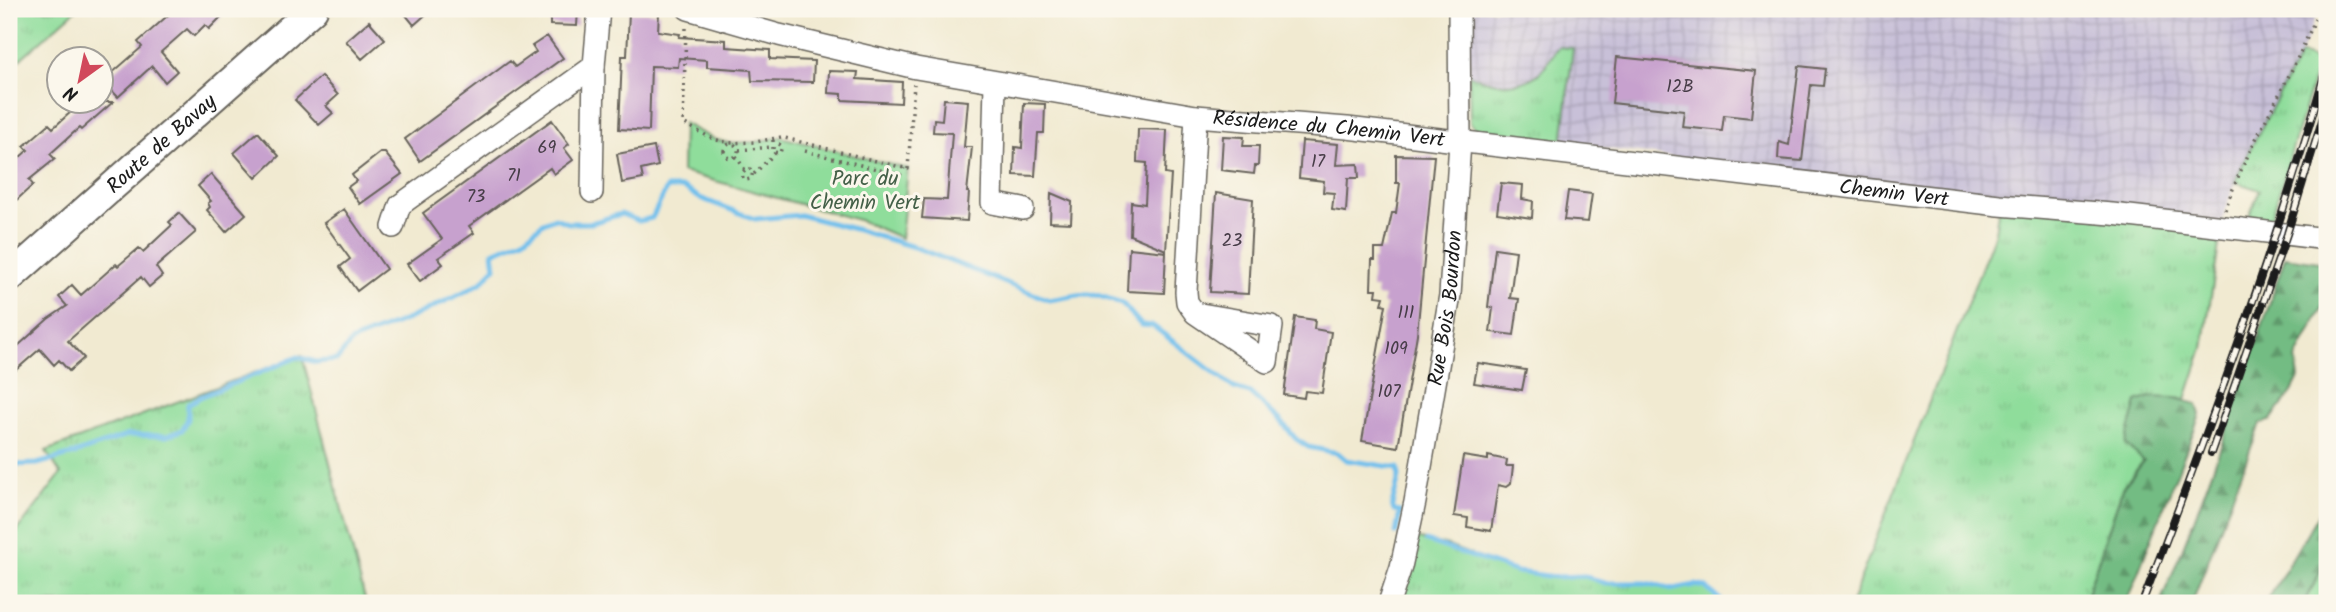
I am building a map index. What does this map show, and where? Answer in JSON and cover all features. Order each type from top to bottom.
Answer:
[{"type":"main road","name":"Route de Bavay","points":[[9,278],[313,9]]},
{"type":"street","points":[[592,192],[594,66],[599,9]]},
{"type":"street","name":"Rue Bois Bourdon","points":[[1388,603],[1401,567],[1415,502],[1450,295],[1460,142],[1459,9]]},
{"type":"street","name":"Résidence du Chemin Vert","points":[[687,15],[916,68],[995,83],[1196,116],[1347,128],[1460,142]]},
{"type":"street","points":[[393,227],[400,205],[594,66]]},
{"type":"street","points":[[995,83],[992,203],[1023,209]]},
{"type":"street","name":"Résidence du Chemin Vert","points":[[1195,313],[1187,302],[1186,292],[1196,116]]},
{"type":"street","name":"Chemin Vert","points":[[1460,142],[1999,205],[2222,226],[2327,239]]},
{"type":"path","points":[[2222,226],[2225,209],[2246,157],[2300,55],[2319,9]]},
{"type":"path","points":[[687,15],[683,123],[713,139],[735,145],[738,150]]},
{"type":"path","points":[[738,150],[773,144],[781,137],[908,169],[916,68]]},
{"type":"path","points":[[736,156],[729,158],[725,148],[730,144],[779,144],[782,148],[780,153],[775,153],[750,180],[744,180],[742,175],[745,170]]},
{"type":"path","points":[[773,144],[775,153]]},
{"type":"path","points":[[736,156],[738,150]]},
{"type":"path","points":[[805,151],[900,175],[904,168]]},
{"type":"path","points":[[736,156],[745,170]]},
{"type":"path","points":[[745,170],[750,169],[753,174]]},
{"type":"shaded area","points":[[1468,9],[2319,9],[2300,55],[2246,157],[2225,209],[2222,226],[1480,133],[1470,123]]},
{"type":"green space","points":[[9,9],[77,9],[9,69]]},
{"type":"green space","points":[[1558,47],[1573,48],[1562,144],[1480,133],[1470,123],[1469,75],[1504,84],[1522,82],[1538,74]]},
{"type":"green space","points":[[2300,55],[2310,57],[2318,64],[2271,219],[2249,217],[2260,190],[2235,182]]},
{"type":"green space","name":"Parc du Chemin Vert","points":[[683,123],[713,139],[729,143],[756,142],[781,137],[908,169],[901,238],[862,221],[682,172]]},
{"type":"green space","points":[[1999,205],[2222,226],[2203,348],[2186,399],[2175,398],[2144,460],[2123,487],[2084,603],[1851,603],[1995,233]]},
{"type":"green space","points":[[2285,257],[2327,263],[2327,298],[2296,359],[2299,378],[2270,421],[2260,424],[2192,603],[2160,603],[2211,475]]},
{"type":"green space","points":[[302,355],[366,603],[18,603],[9,594],[9,542],[61,474],[46,451]]},
{"type":"green space","points":[[2150,397],[2175,398],[2197,404],[2200,415],[2126,603],[2084,603],[2123,487],[2144,461],[2125,444],[2137,402]]},
{"type":"green space","points":[[2327,499],[2327,557],[2305,603],[2266,603]]},
{"type":"green space","points":[[1408,536],[1448,546],[1517,572],[1555,577],[1585,576],[1605,583],[1645,583],[1674,589],[1695,585],[1705,587],[1724,603],[1389,603]]},
{"type":"green space","points":[[2327,557],[2327,603],[2305,603]]},
{"type":"building","points":[[175,9],[229,9],[209,29],[205,25],[194,36],[187,29],[161,52],[177,71],[165,82],[152,66],[118,97],[116,70],[142,47],[138,42]]},
{"type":"building","points":[[401,9],[432,9],[414,25]]},
{"type":"building","points":[[550,9],[578,9],[577,26],[550,25]]},
{"type":"building","points":[[629,12],[659,13],[658,31],[680,34],[679,37],[726,40],[726,47],[770,50],[770,59],[814,61],[813,82],[752,81],[751,70],[707,67],[707,60],[679,58],[678,67],[651,66],[649,131],[619,129],[622,56],[627,56]]},
{"type":"building","points":[[369,21],[385,39],[362,59],[346,41]]},
{"type":"building","points":[[547,36],[563,58],[420,161],[405,139],[510,61],[515,67],[536,52],[532,46]]},
{"type":"building","points":[[1617,57],[1756,71],[1751,118],[1724,115],[1722,131],[1682,127],[1684,111],[1612,103]]},
{"type":"building","points":[[1799,66],[1825,69],[1823,86],[1811,85],[1802,161],[1778,159],[1779,142],[1789,145]]},
{"type":"building","points":[[829,71],[858,72],[857,79],[902,82],[901,103],[842,100],[842,94],[828,93]]},
{"type":"building","points":[[321,76],[338,95],[326,106],[333,113],[319,125],[295,100]]},
{"type":"building","points":[[944,99],[968,101],[964,147],[972,147],[967,221],[922,218],[924,199],[947,200],[952,133],[933,132],[934,119],[942,120]]},
{"type":"building","points":[[1024,103],[1045,104],[1044,133],[1038,133],[1035,176],[1014,175],[1015,147],[1022,148]]},
{"type":"building","points":[[66,116],[97,116],[50,154],[55,159],[29,180],[33,185],[9,207],[9,167],[28,150],[24,146],[49,124],[53,128]]},
{"type":"building","points":[[552,120],[569,144],[564,148],[573,160],[554,174],[550,168],[469,226],[474,233],[438,258],[443,264],[420,281],[407,264],[442,239],[423,213]]},
{"type":"building","points":[[1138,129],[1167,130],[1165,174],[1171,175],[1166,250],[1130,235],[1131,202],[1145,204],[1147,163],[1137,162]]},
{"type":"building","points":[[258,132],[279,156],[256,178],[234,153]]},
{"type":"building","points":[[1223,136],[1244,137],[1243,146],[1259,146],[1258,166],[1255,166],[1254,174],[1221,170]]},
{"type":"building","points":[[1302,141],[1338,144],[1336,165],[1358,164],[1359,178],[1348,178],[1346,212],[1332,210],[1334,193],[1323,192],[1324,181],[1299,178]]},
{"type":"building","points":[[654,147],[658,166],[641,170],[643,179],[622,183],[617,154]]},
{"type":"building","points":[[380,153],[385,153],[402,174],[360,204],[348,187],[356,181],[352,175]]},
{"type":"building","points":[[1396,155],[1434,156],[1417,334],[1398,447],[1362,441],[1386,305],[1382,304],[1384,297],[1376,296],[1377,289],[1371,289],[1372,260],[1375,260],[1375,249],[1384,249],[1392,213],[1396,213],[1400,183],[1396,183]]},
{"type":"building","points":[[211,174],[246,214],[226,232],[207,210],[211,201],[198,186]]},
{"type":"building","points":[[1501,183],[1523,185],[1522,199],[1533,201],[1532,218],[1497,213]]},
{"type":"building","points":[[1568,191],[1592,194],[1588,222],[1564,220]]},
{"type":"building","points":[[1051,193],[1072,202],[1071,223],[1050,222]]},
{"type":"building","points":[[1216,193],[1253,199],[1248,294],[1210,292]]},
{"type":"building","points":[[344,209],[386,269],[357,291],[340,267],[350,259],[324,223]]},
{"type":"building","points":[[179,213],[196,232],[156,267],[162,276],[149,287],[141,277],[68,341],[84,358],[69,371],[59,360],[54,365],[40,349],[9,376],[9,354],[67,306],[59,297],[72,285],[81,295],[139,248],[143,252],[172,225],[169,222]]},
{"type":"building","points":[[1129,248],[1166,252],[1164,293],[1127,291]]},
{"type":"building","points":[[1495,248],[1516,251],[1510,298],[1519,299],[1514,335],[1490,332],[1493,308],[1488,307]]},
{"type":"building","points":[[1295,317],[1315,320],[1314,329],[1331,332],[1322,393],[1305,391],[1304,398],[1284,395]]},
{"type":"building","points":[[1478,363],[1526,370],[1522,390],[1474,383]]},
{"type":"building","points":[[1463,456],[1488,460],[1488,456],[1507,460],[1506,466],[1513,466],[1511,483],[1506,487],[1498,485],[1491,531],[1467,527],[1468,518],[1454,516]]},
{"type":"waterway","points":[[9,463],[37,464],[128,435],[167,436],[182,430],[188,419],[188,404],[200,397],[298,357],[316,362],[337,360],[352,341],[408,319],[482,282],[495,267],[493,252],[524,239],[543,223],[555,218],[568,223],[591,223],[621,214],[639,221],[652,218],[667,188],[683,188],[700,198],[755,219],[800,215],[917,248],[1049,300],[1096,295],[1122,303],[1141,325],[1153,326],[1234,388],[1250,393],[1281,421],[1296,439],[1308,447],[1338,453],[1346,460],[1398,468],[1399,477],[1392,505],[1394,511],[1400,512],[1396,533]]},
{"type":"waterway","points":[[1426,541],[1517,572],[1555,577],[1585,576],[1605,583],[1645,583],[1674,589],[1695,585],[1705,587],[1724,603]]},
{"type":"railway","points":[[2142,603],[2241,336],[2327,65]]},
{"type":"railway","points":[[2211,453],[2287,234],[2327,104]]}]
